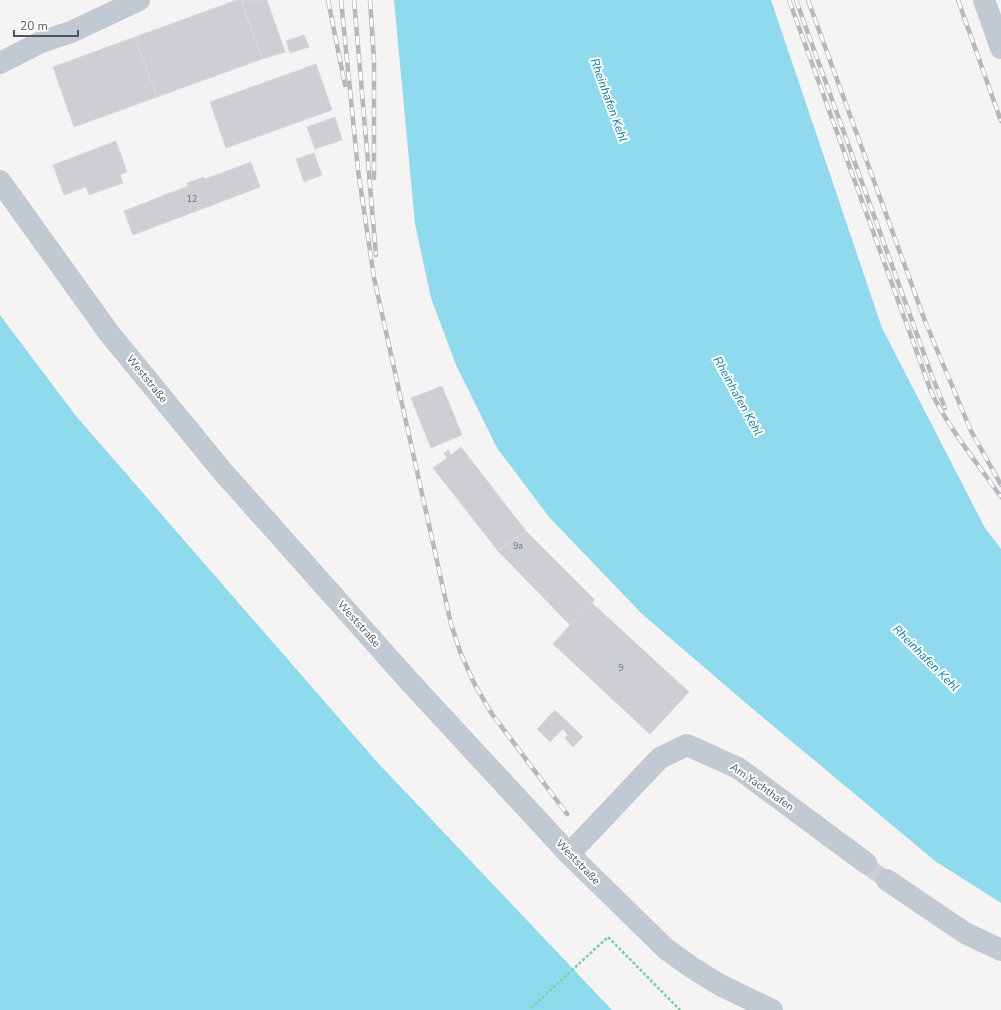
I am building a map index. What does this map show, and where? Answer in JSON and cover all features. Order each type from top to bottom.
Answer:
[{"type":"street","points":[[0,63],[41,42],[71,32],[139,0]]},
{"type":"street","points":[[984,0],[1001,48]]},
{"type":"street","name":"Weststraße","points":[[0,181],[109,333],[223,472],[410,682],[569,854],[666,949],[691,967],[720,984],[772,1010]]},
{"type":"street","name":"Am Yachthafen","points":[[569,854],[660,758],[687,745],[738,768],[866,863]]},
{"type":"street","points":[[887,880],[965,933],[1001,950]]},
{"type":"path","points":[[531,1008],[608,937],[680,1010]]},
{"type":"water","name":"Rheinhafen Kehl","points":[[394,0],[771,0],[882,328],[985,528],[1001,549],[1001,903],[935,861],[754,710],[642,614],[549,517],[497,448],[456,365],[431,298],[415,224]]},
{"type":"water","points":[[0,315],[76,416],[377,762],[612,1010],[0,1010]]},
{"type":"building","points":[[237,0],[241,0],[262,59],[157,97],[135,37]]},
{"type":"building","points":[[241,0],[267,0],[285,52],[262,59]]},
{"type":"building","points":[[304,35],[309,47],[290,53],[286,41]]},
{"type":"building","points":[[135,37],[157,97],[74,127],[53,67]]},
{"type":"building","points":[[316,64],[332,110],[226,148],[210,102]]},
{"type":"building","points":[[335,117],[342,140],[315,149],[307,127]]},
{"type":"building","points":[[116,141],[127,172],[120,175],[123,183],[89,195],[86,187],[64,195],[53,165]]},
{"type":"building","points":[[314,153],[322,175],[304,182],[296,159]]},
{"type":"building","points":[[251,162],[260,187],[133,235],[124,211],[188,186],[187,183],[204,177],[205,179]]},
{"type":"building","points":[[442,386],[462,435],[431,448],[411,398]]},
{"type":"building","points":[[461,447],[526,531],[498,551],[433,468],[447,458],[444,453],[448,450],[451,455]]},
{"type":"building","points":[[526,531],[595,600],[570,625],[498,551]]},
{"type":"building","points":[[592,603],[689,692],[650,734],[553,644]]},
{"type":"building","points":[[555,710],[583,737],[573,747],[565,738],[568,735],[563,729],[550,742],[537,729]]},
{"type":"building","points":[[870,858],[891,873],[882,887],[860,871]]},
{"type":"railway","points":[[328,0],[345,85]]},
{"type":"railway","points":[[341,0],[358,170],[374,278],[451,624],[461,654],[475,685],[492,714],[567,814]]},
{"type":"railway","points":[[354,0],[376,255]]},
{"type":"railway","points":[[370,0],[374,60],[374,178]]},
{"type":"railway","points":[[789,0],[932,394],[939,408],[956,434],[1001,497]]},
{"type":"railway","points":[[796,0],[932,376],[945,408]]},
{"type":"railway","points":[[808,0],[925,321],[971,431],[1001,485]]},
{"type":"railway","points":[[958,0],[1001,121]]}]
